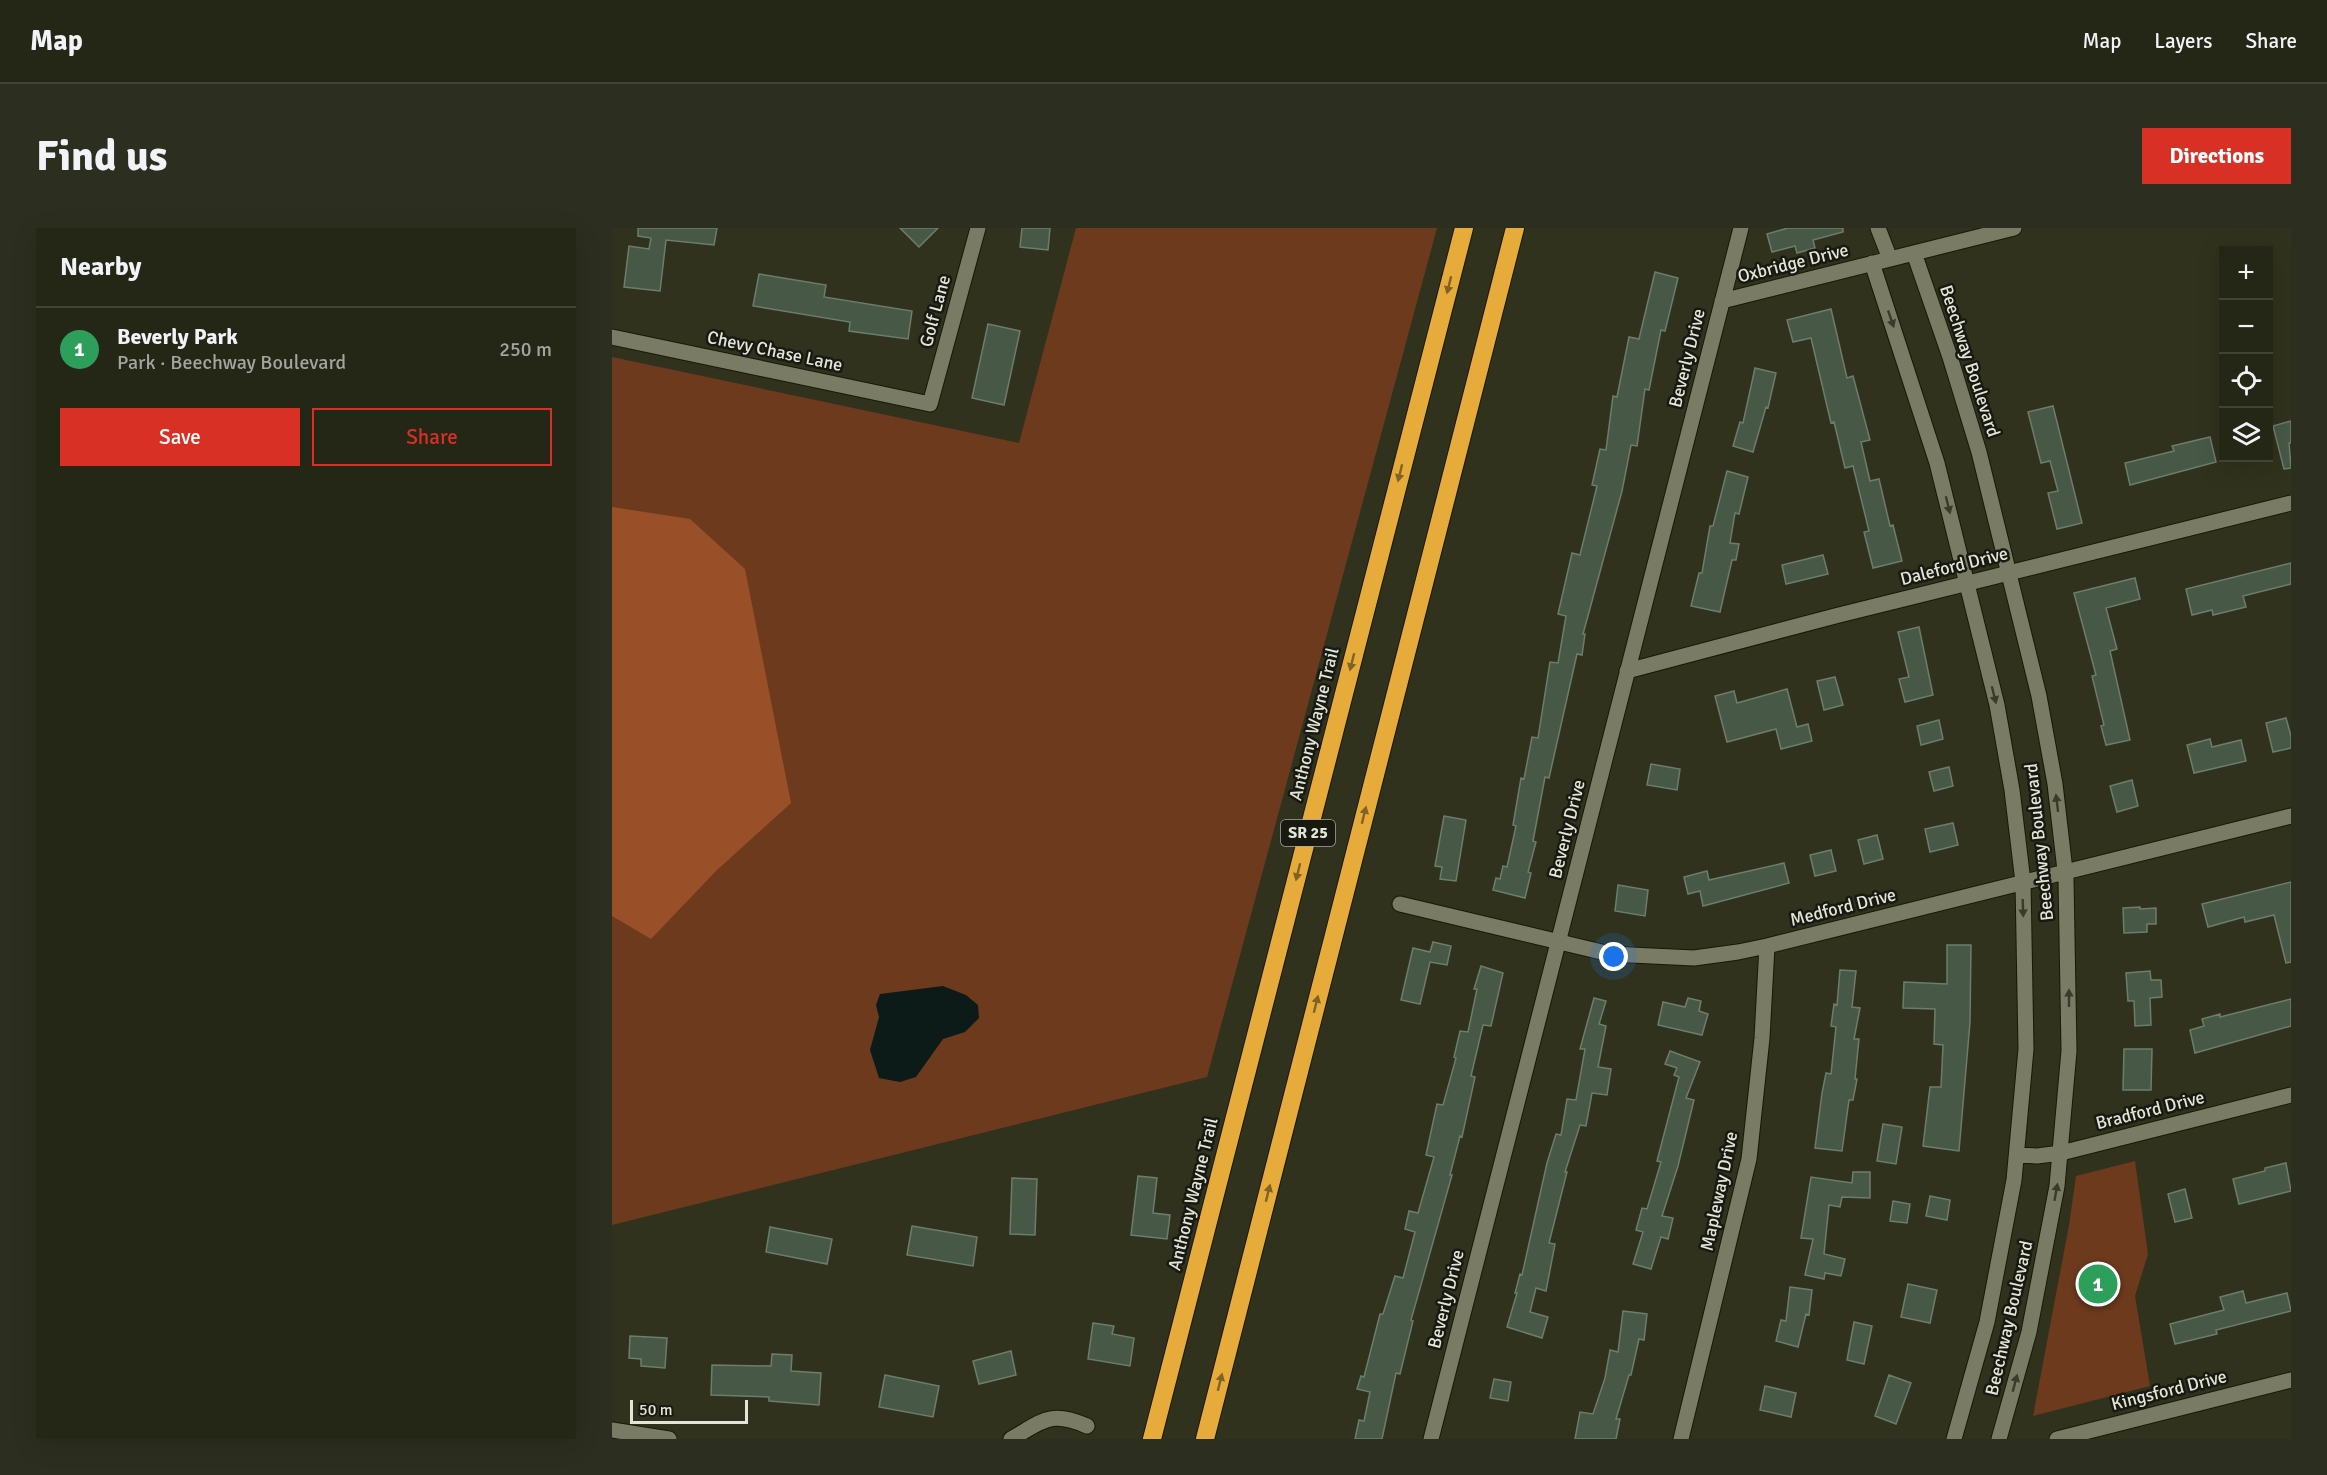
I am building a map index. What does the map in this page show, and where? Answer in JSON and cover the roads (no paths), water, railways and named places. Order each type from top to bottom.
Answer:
[{"type":"highway","name":"Anthony Wayne Trail","points":[[1152,1439],[1464,228]]},
{"type":"highway","name":"SR 25","points":[[1205,1439],[1514,228]]},
{"type":"street","name":"Golf Lane","points":[[930,404],[978,228]]},
{"type":"street","name":"Beverly Drive","points":[[1431,1439],[1741,228]]},
{"type":"street","points":[[1878,228],[1890,259]]},
{"type":"street","name":"Oxbridge Drive","points":[[1722,301],[2014,228]]},
{"type":"street","name":"Beechway Boulevard","points":[[1914,253],[1970,421],[2009,573],[2048,743],[2065,872],[2069,1051],[2061,1153],[2057,1186],[2029,1332],[1999,1439]]},
{"type":"street","name":"Beechway Boulevard","points":[[1872,263],[1926,424],[1997,705],[2006,751],[2023,882],[2026,1049],[2014,1180],[1987,1322],[1954,1439]]},
{"type":"street","name":"Chevy Chase Lane","points":[[612,337],[930,404]]},
{"type":"street","name":"Daleford Drive","points":[[1627,671],[1967,583],[2291,503]]},
{"type":"street","name":"Medford Drive","points":[[1400,904],[1610,954],[1653,958],[1694,958],[1767,946],[2291,816]]},
{"type":"street","name":"Mapleway Drive","points":[[1681,1439],[1749,1159],[1762,1038],[1767,946]]},
{"type":"street","name":"Bradford Drive","points":[[2017,1155],[2037,1156],[2061,1153],[2291,1095]]},
{"type":"street","name":"Kingsford Drive","points":[[2057,1439],[2291,1380]]},
{"type":"street","points":[[1011,1439],[1045,1419],[1068,1418],[1087,1426]]},
{"type":"street","points":[[612,1430],[669,1439]]},
{"type":"place","name":"Beverly Park","points":[[2098,1284]]}]
